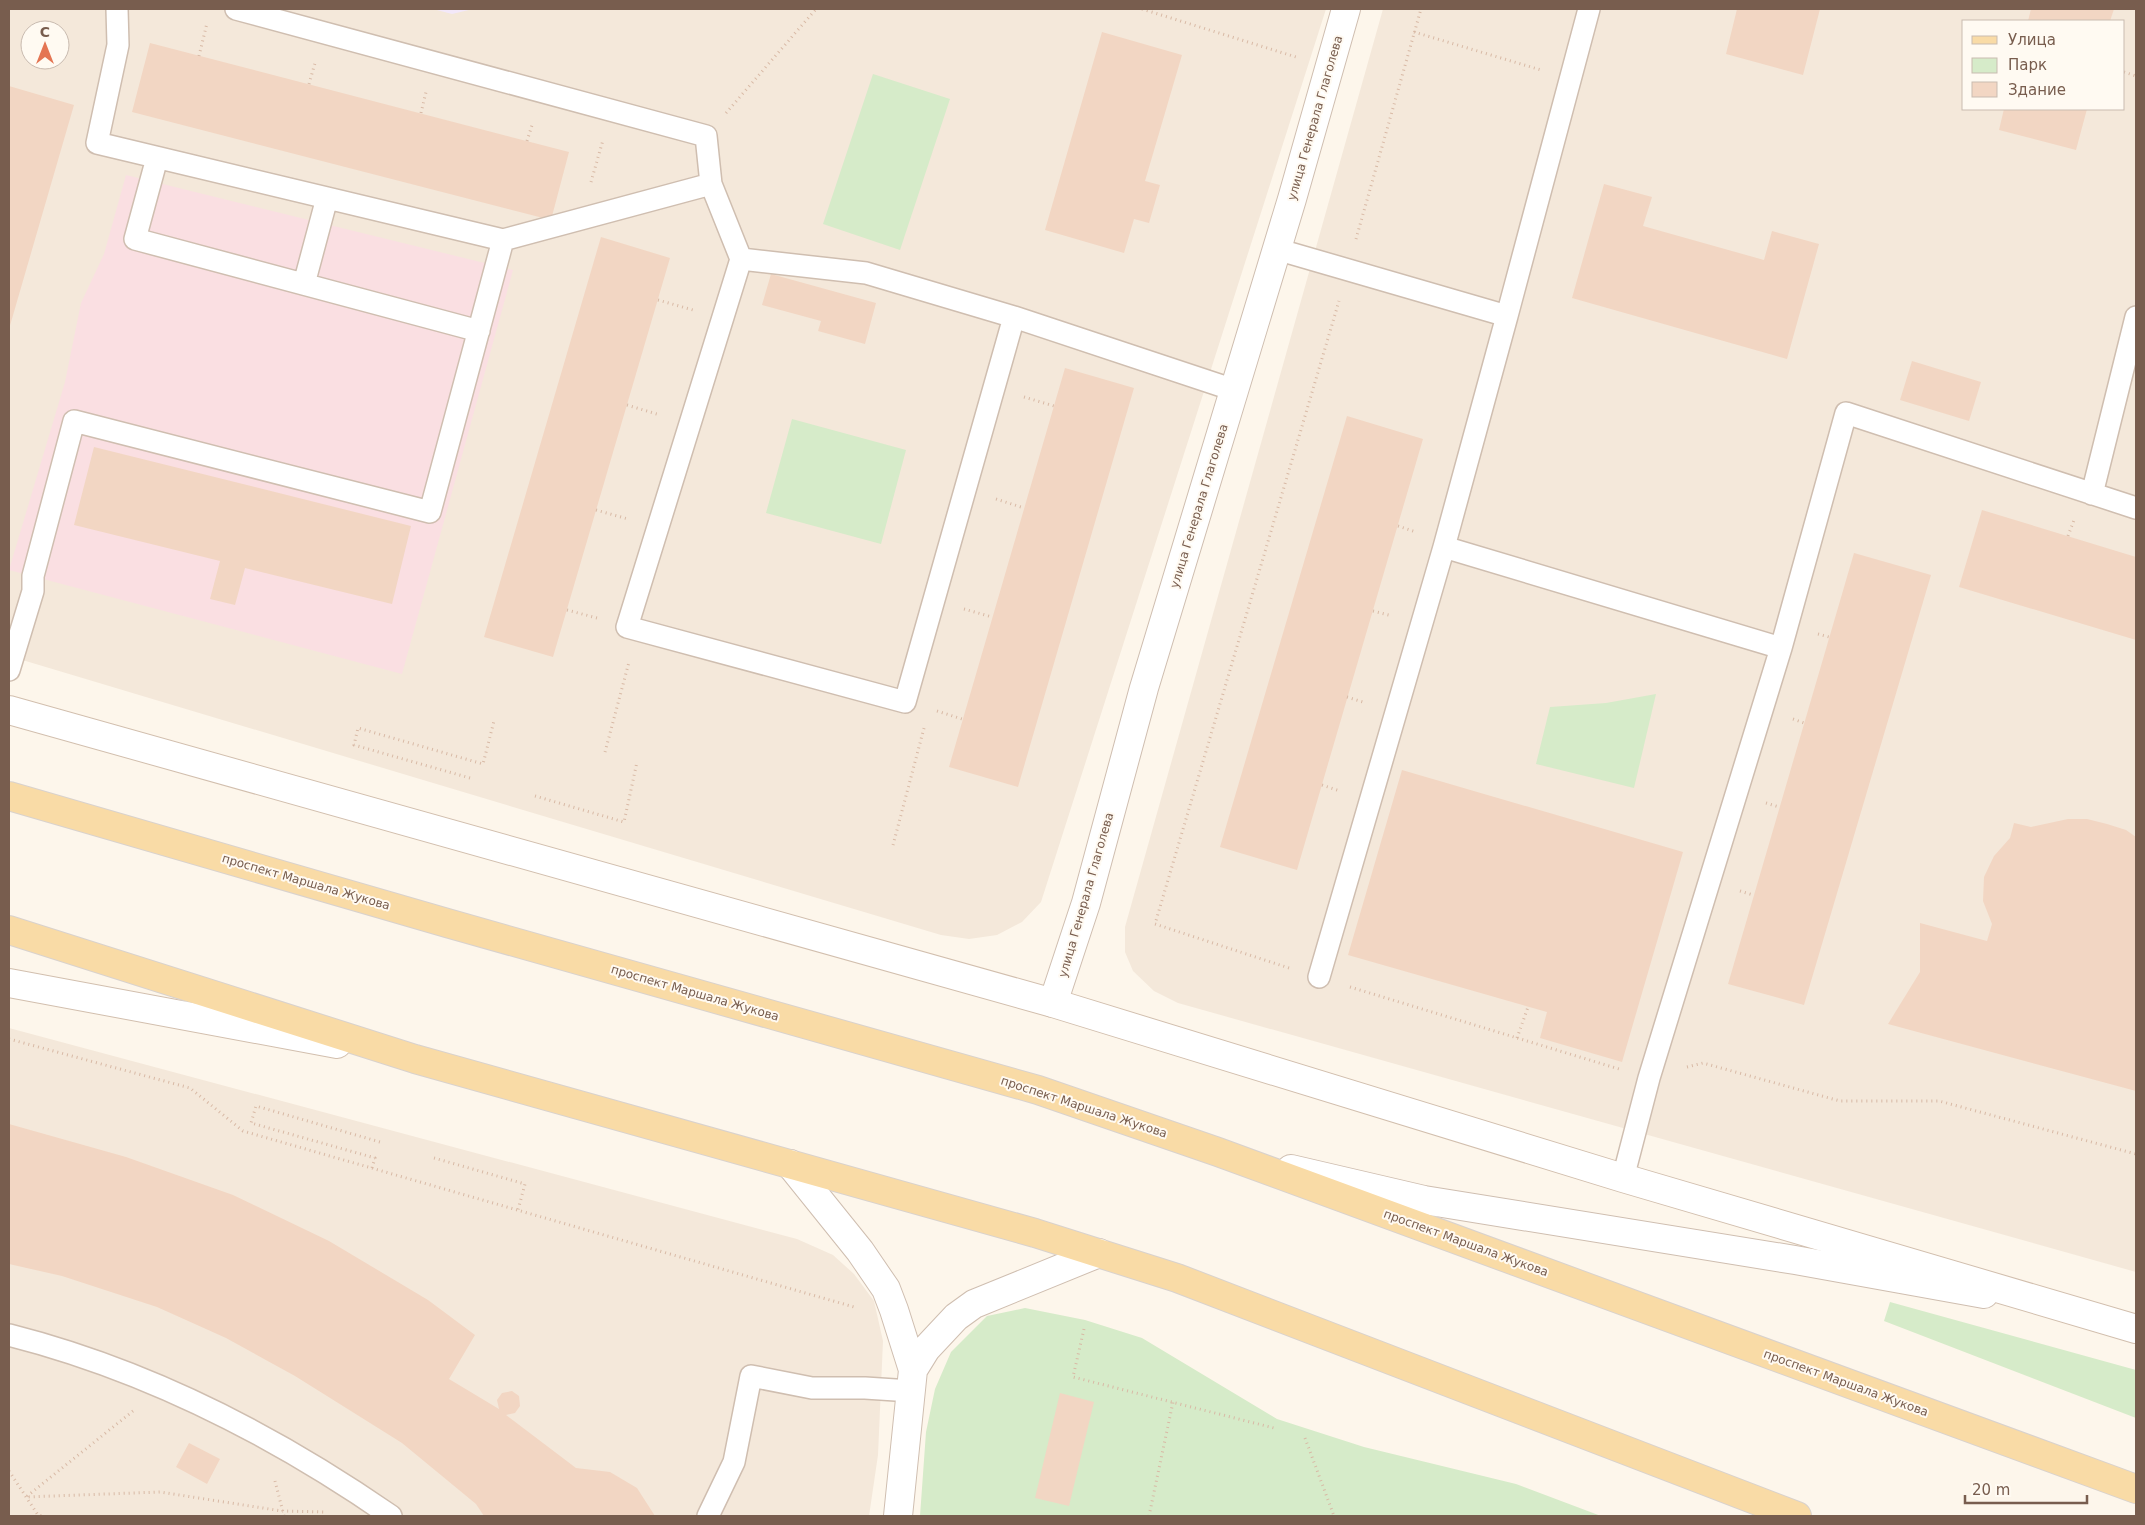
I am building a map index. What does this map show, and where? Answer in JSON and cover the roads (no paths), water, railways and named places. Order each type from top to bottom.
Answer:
[{"type":"main road","name":"улица Генерала Глаголева","points":[[1053,1003],[1086,903],[1144,688],[1346,9]]},
{"type":"main road","points":[[9,710],[1053,1003],[1623,1178],[2057,1308],[2136,1329]]},
{"type":"main road","name":"проспект Маршала Жукова","points":[[9,796],[456,926],[1038,1090],[1218,1152],[2136,1490]]},
{"type":"main road","points":[[9,930],[415,1058],[1099,1252],[1177,1278],[1797,1516]]},
{"type":"main road","points":[[9,983],[415,1058]]},
{"type":"main road","points":[[1218,1152],[1424,1200],[1795,1260],[2057,1308]]},
{"type":"main road","points":[[790,1164],[860,1250],[886,1289],[912,1381]]},
{"type":"main road","points":[[898,1516],[912,1381],[926,1349],[956,1317],[974,1304],[1099,1252]]},
{"type":"lane","points":[[117,9],[118,45],[97,144],[503,240],[711,184]]},
{"type":"lane","points":[[236,9],[706,136],[711,184],[741,258],[627,627],[905,702],[1014,317]]},
{"type":"lane","points":[[1319,978],[1444,547],[1589,9]]},
{"type":"lane","points":[[157,158],[135,239],[478,331]]},
{"type":"lane","points":[[304,284],[327,198]]},
{"type":"lane","points":[[9,670],[33,592],[33,576],[74,420],[430,512],[503,240]]},
{"type":"lane","points":[[1276,249],[1506,316]]},
{"type":"lane","points":[[741,258],[866,273],[1014,317],[1234,390]]},
{"type":"lane","points":[[2092,494],[2136,316]]},
{"type":"lane","points":[[1623,1178],[1648,1078],[1780,648],[1846,413],[2136,508]]},
{"type":"lane","points":[[1444,547],[1780,648]]},
{"type":"lane","points":[[9,1334],[103,1362],[217,1411],[308,1462],[391,1516]]},
{"type":"lane","points":[[708,1516],[734,1462],[751,1376],[812,1388],[865,1388],[912,1381]]}]
